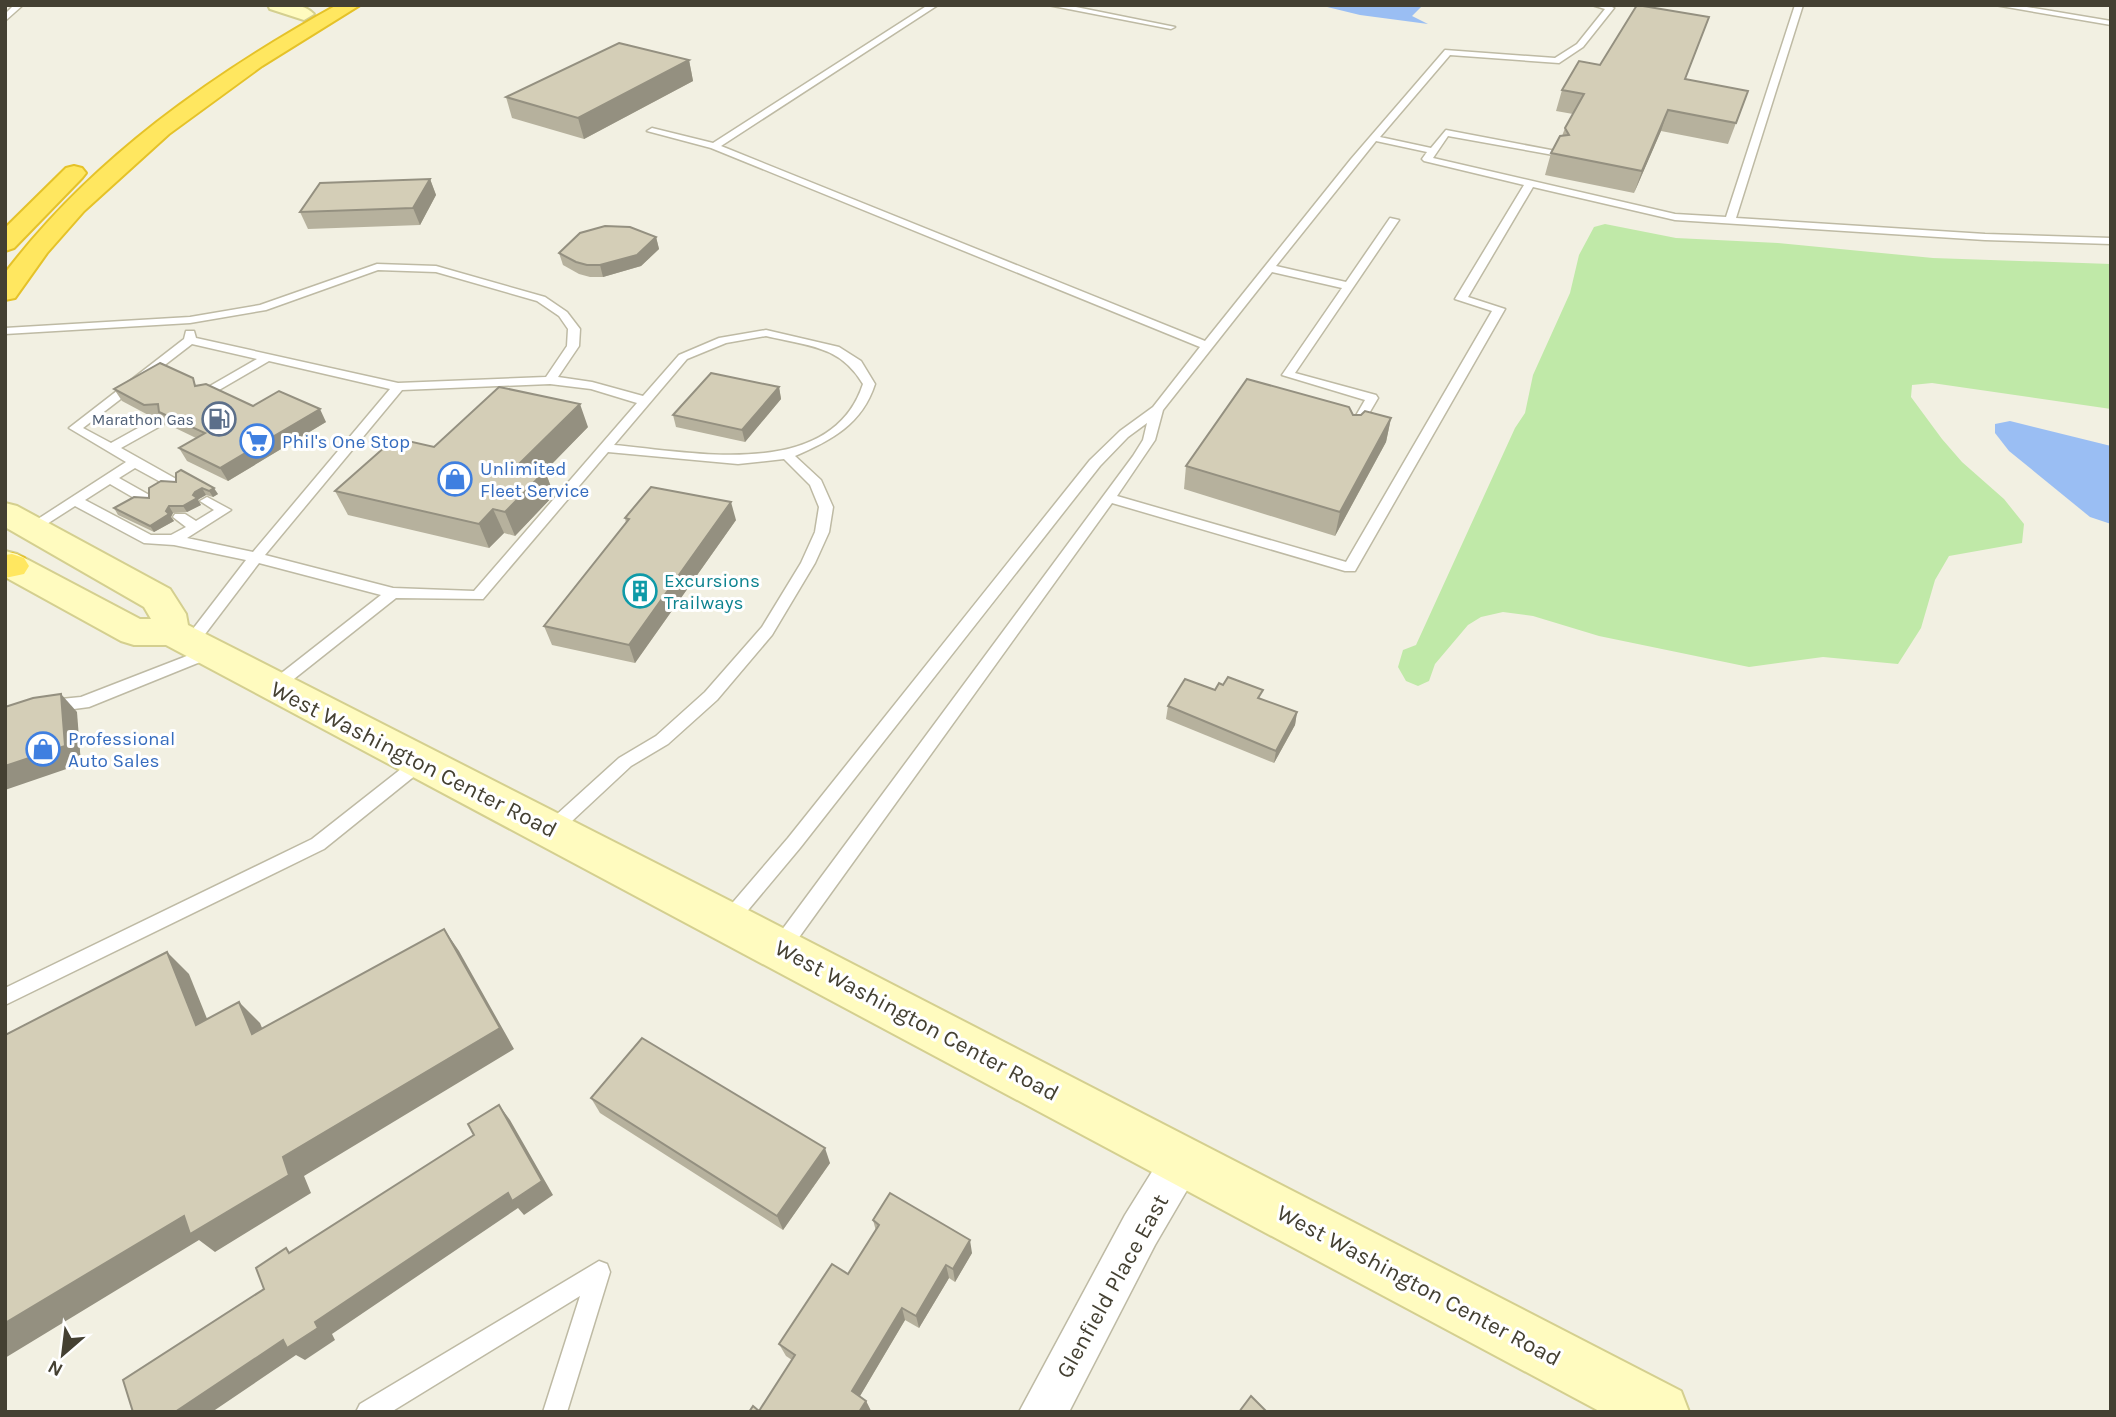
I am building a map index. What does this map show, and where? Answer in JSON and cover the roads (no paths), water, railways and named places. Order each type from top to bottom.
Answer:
[{"type":"highway","points":[[5,292],[65,217],[162,127],[257,61],[351,5]]},
{"type":"highway","points":[[215,64],[313,10]]},
{"type":"highway","points":[[5,243],[30,215],[89,160]]},
{"type":"main road","points":[[277,5],[313,10]]},
{"type":"main road","points":[[18,520],[157,598],[191,642]]},
{"type":"main road","name":"West Washington Center Road","points":[[8,565],[134,632],[191,642],[780,948],[1660,1412]]},
{"type":"street","name":"Glenfield Place East","points":[[1043,1412],[1140,1230],[1183,1161]]},
{"type":"lane","points":[[5,19],[19,5]]},
{"type":"lane","points":[[714,146],[934,5]]},
{"type":"lane","points":[[1052,5],[1171,27]]},
{"type":"lane","points":[[728,921],[794,843],[1095,463],[1124,434],[1157,410],[1374,138],[1448,52],[1556,61],[1574,51],[1610,8],[1596,5]]},
{"type":"lane","points":[[1730,220],[1799,5]]},
{"type":"lane","points":[[1999,5],[2111,23]]},
{"type":"lane","points":[[652,131],[714,146],[1206,346]]},
{"type":"lane","points":[[1556,154],[1446,133],[1427,159],[1675,217],[1985,237],[2111,241]]},
{"type":"lane","points":[[1374,138],[1433,150]]},
{"type":"lane","points":[[1109,498],[1350,568],[1499,309],[1461,299],[1530,183]]},
{"type":"lane","points":[[1352,433],[1372,398],[1288,375],[1394,220]]},
{"type":"lane","points":[[5,331],[190,320],[262,308],[377,267],[436,269],[541,299],[563,314],[574,329],[573,346],[550,380]]},
{"type":"lane","points":[[1269,268],[1348,286]]},
{"type":"lane","points":[[190,320],[190,340]]},
{"type":"lane","points":[[75,500],[149,540],[174,540],[256,557],[393,593],[478,596],[604,448],[645,401],[682,357],[723,340],[766,333],[835,349],[857,364],[869,384],[865,401],[851,419],[826,438],[787,455],[738,460],[604,448]]},
{"type":"lane","points":[[173,483],[75,428],[190,340],[398,387],[550,380],[592,386],[645,401]]},
{"type":"lane","points":[[206,393],[268,357]]},
{"type":"lane","points":[[39,706],[83,703],[191,642],[256,557],[398,387]]},
{"type":"lane","points":[[780,948],[1109,498],[1149,440],[1157,410]]},
{"type":"lane","points":[[112,449],[160,421]]},
{"type":"lane","points":[[551,830],[625,762],[662,740],[701,705],[767,631],[808,563],[822,533],[826,507],[816,483],[787,455]]},
{"type":"lane","points":[[18,520],[75,500],[135,462]]},
{"type":"lane","points":[[110,478],[146,499]]},
{"type":"lane","points":[[174,540],[223,510],[207,501]]},
{"type":"lane","points":[[180,517],[197,527]]},
{"type":"lane","points":[[275,686],[393,593]]},
{"type":"lane","points":[[5,997],[318,844],[421,762]]},
{"type":"lane","points":[[368,1412],[599,1272],[555,1412]]},
{"type":"water","points":[[1319,5],[1423,5],[1412,16],[1428,24],[1360,15]]},
{"type":"water","points":[[2010,421],[2111,446],[2111,524],[2090,517],[2009,451],[1995,433],[1995,424]]},
{"type":"place","name":"Marathon Gas","points":[[219,419]]},
{"type":"place","name":"Phil's One Stop","points":[[257,441]]},
{"type":"place","name":"Unlimited Fleet Service","points":[[455,479]]},
{"type":"place","name":"Excursions Trailways","points":[[640,591]]},
{"type":"place","name":"Professional Auto Sales","points":[[43,749]]}]
